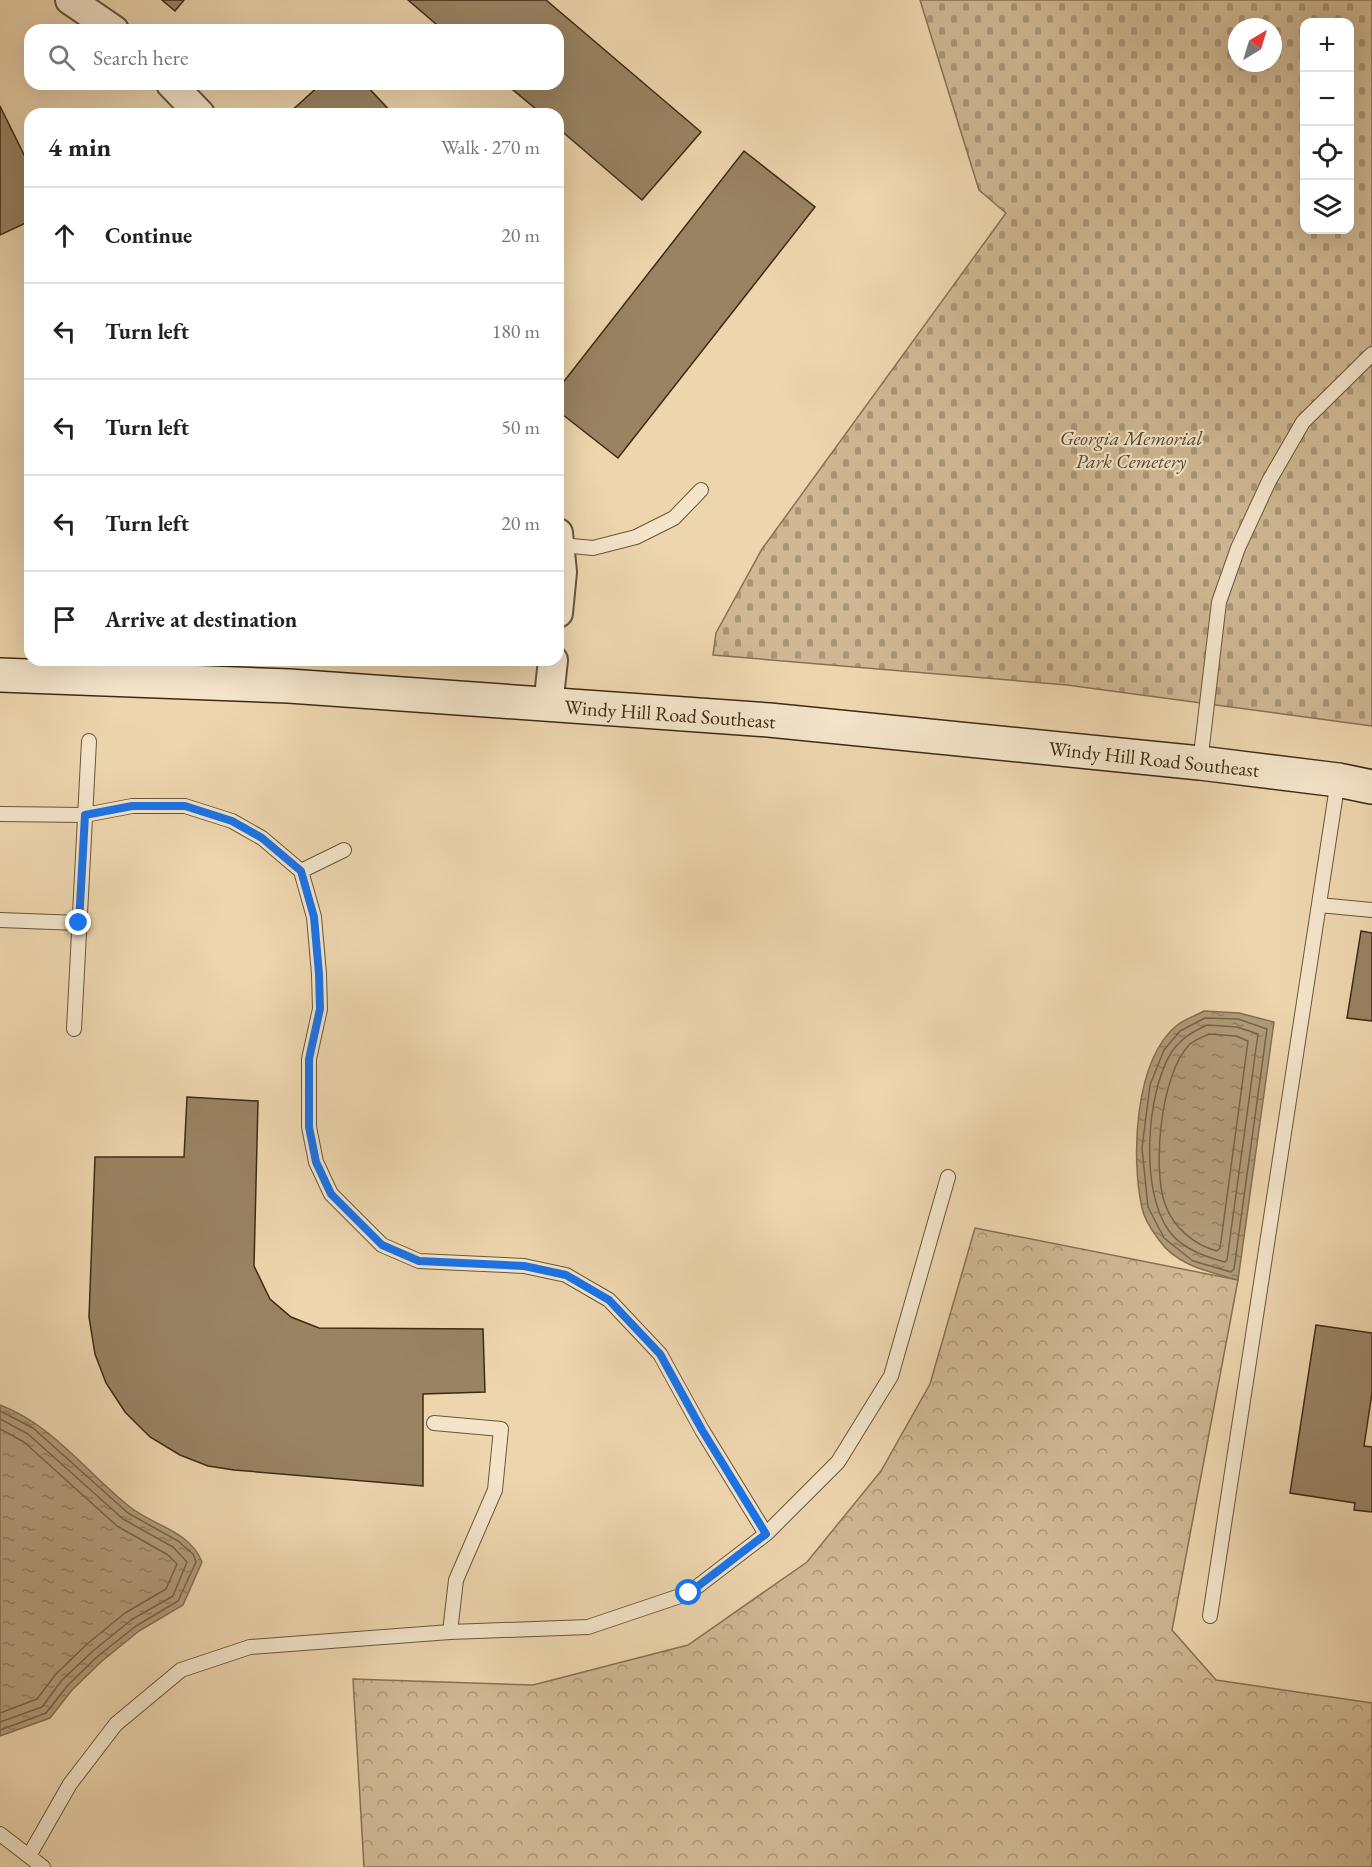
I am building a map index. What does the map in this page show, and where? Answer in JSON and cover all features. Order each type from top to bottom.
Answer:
[{"type":"main road","name":"Windy Hill Road Southeast","points":[[0,675],[289,686],[769,720],[1200,763],[1338,780],[1372,787]]},
{"type":"main road","name":"Windy Hill Road Southeast","points":[[1338,780],[1372,780]]},
{"type":"street","points":[[70,0],[105,24]]},
{"type":"street","points":[[177,90],[194,108]]},
{"type":"street","points":[[548,706],[552,666]]},
{"type":"lane","points":[[1200,763],[1219,602],[1238,548],[1269,481],[1303,422],[1372,354]]},
{"type":"lane","points":[[564,540],[593,548],[636,537],[674,518],[701,490]]},
{"type":"lane","points":[[74,1029],[89,741]]},
{"type":"lane","points":[[1210,1616],[1338,780]]},
{"type":"lane","points":[[0,814],[85,815],[132,806],[185,806],[232,821],[262,838],[301,871],[314,917],[319,974],[320,1009],[309,1059],[309,1127],[316,1162],[331,1194],[382,1245],[419,1261],[524,1266],[566,1275],[609,1300],[660,1354],[702,1430],[766,1534]]},
{"type":"lane","points":[[301,871],[344,850]]},
{"type":"lane","points":[[1319,905],[1372,910]]},
{"type":"lane","points":[[0,920],[79,923]]},
{"type":"lane","points":[[30,1854],[70,1784],[116,1724],[181,1670],[249,1647],[450,1632],[588,1627],[689,1593],[766,1534],[838,1462],[891,1376],[948,1177]]},
{"type":"lane","points":[[434,1423],[501,1429],[495,1490],[456,1580],[450,1632]]},
{"type":"lane","points":[[0,1834],[30,1854],[43,1867]]},
{"type":"green space","name":"Georgia Memorial Park Cemetery","points":[[920,0],[1372,0],[1372,726],[1067,685],[713,655],[716,633],[762,549],[1006,213],[979,190]]},
{"type":"green space","points":[[975,1228],[1238,1280],[1172,1630],[1216,1680],[1372,1703],[1372,1867],[364,1867],[353,1679],[533,1685],[688,1645],[807,1562],[881,1471],[930,1384]]},
{"type":"water","points":[[1204,1011],[1239,1013],[1274,1022],[1238,1280],[1195,1267],[1166,1249],[1145,1216],[1139,1187],[1137,1138],[1139,1112],[1151,1063],[1162,1042],[1176,1026]]},
{"type":"water","points":[[0,1405],[19,1414],[53,1437],[130,1507],[189,1543],[202,1562],[183,1605],[139,1631],[102,1661],[72,1690],[50,1718],[0,1736]]},
{"type":"building","points":[[162,0],[184,0],[175,11]]},
{"type":"building","points":[[408,0],[546,0],[701,132],[642,200],[564,133],[564,108],[535,108],[513,90],[564,90],[564,24],[436,24]]},
{"type":"building","points":[[314,90],[371,90],[387,108],[295,108]]},
{"type":"building","points":[[0,106],[24,155],[24,224],[0,235]]},
{"type":"building","points":[[744,151],[815,207],[618,458],[564,416],[564,381]]},
{"type":"building","points":[[1361,931],[1372,933],[1372,1021],[1347,1018]]},
{"type":"building","points":[[187,1097],[258,1101],[254,1266],[270,1299],[291,1317],[319,1328],[483,1329],[485,1392],[423,1394],[423,1486],[208,1466],[180,1455],[150,1437],[125,1412],[106,1383],[95,1354],[89,1317],[95,1157],[184,1157]]},
{"type":"building","points":[[1316,1325],[1372,1333],[1372,1393],[1364,1446],[1372,1447],[1372,1512],[1354,1510],[1355,1503],[1290,1493]]},
{"type":"route","points":[[79,923],[85,815],[132,806],[185,806],[232,821],[262,838],[301,871],[314,917],[319,974],[320,1009],[309,1059],[309,1127],[316,1162],[331,1194],[382,1245],[419,1261],[524,1266],[566,1275],[609,1300],[660,1354],[702,1430],[766,1534],[689,1593]]}]
